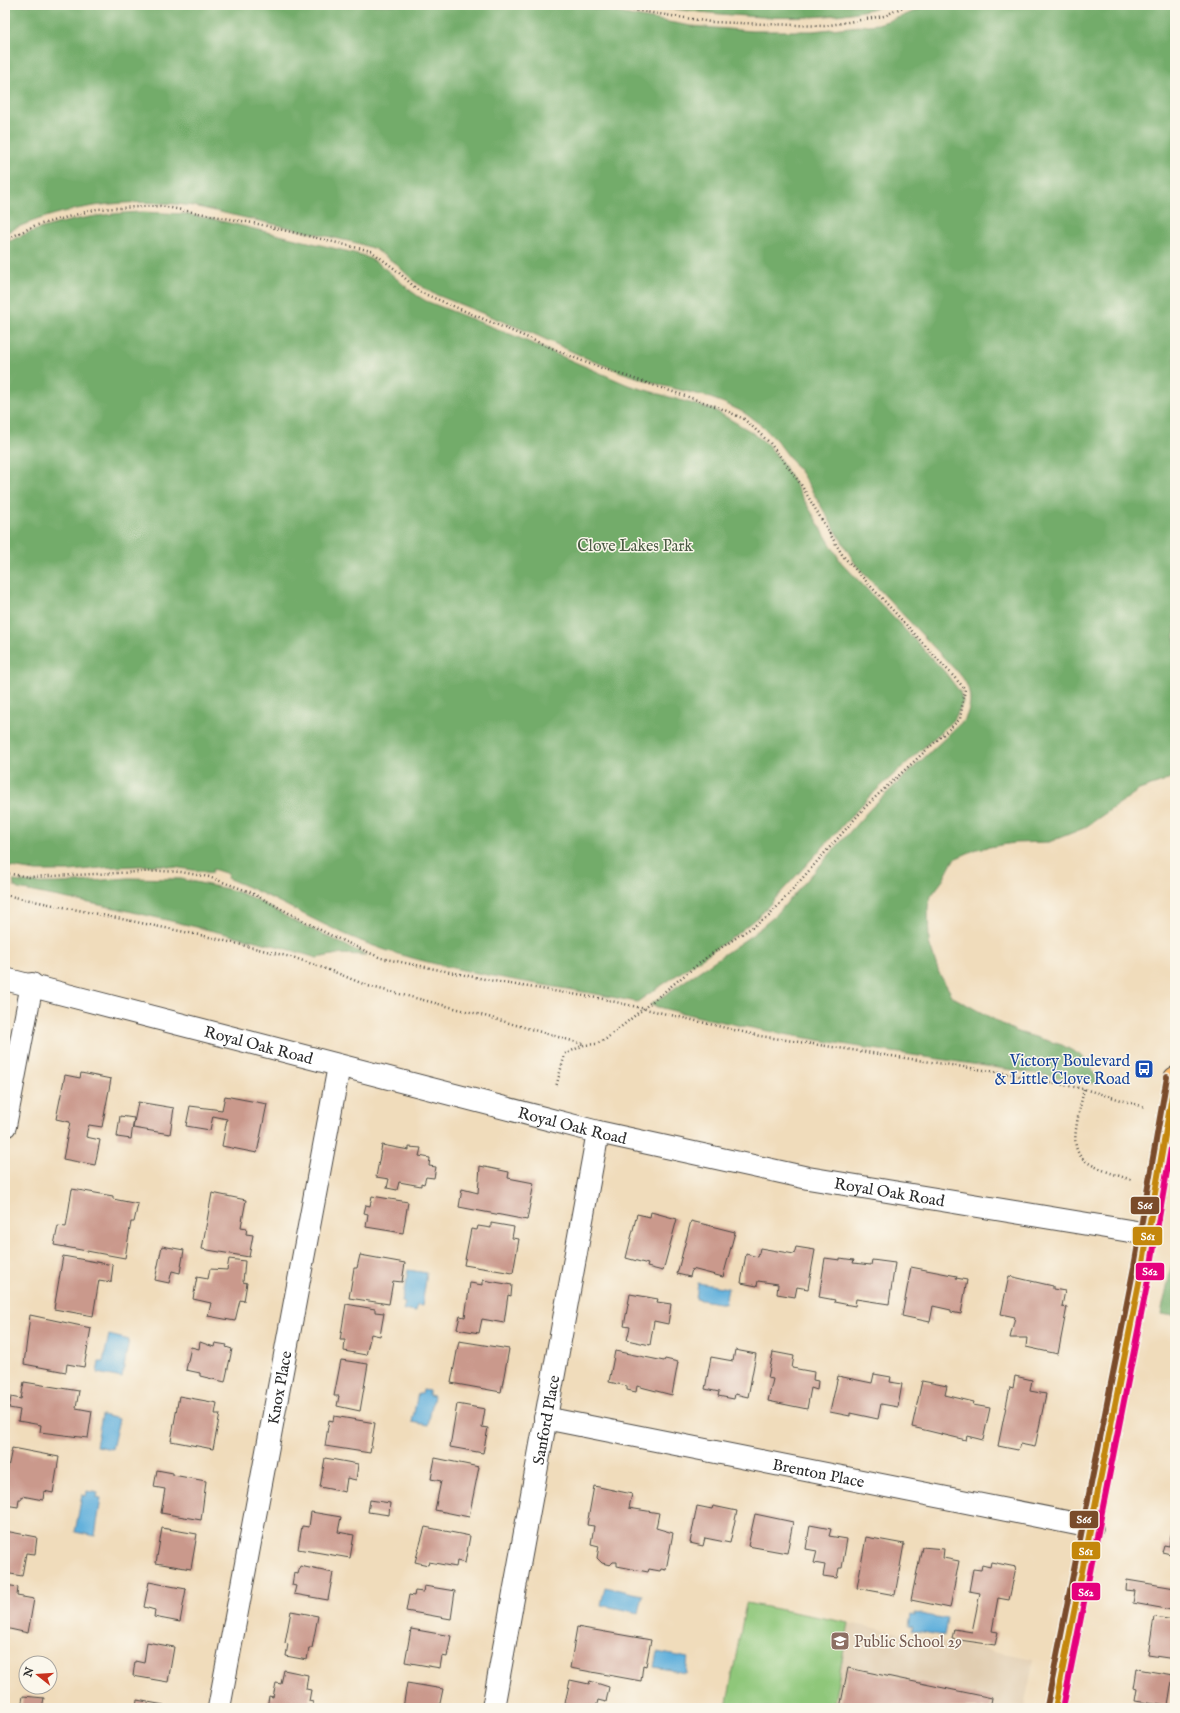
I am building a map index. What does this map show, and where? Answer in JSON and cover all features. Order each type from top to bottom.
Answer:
[{"type":"main road","points":[[1055,1708],[1092,1527],[1148,1234],[1175,1078]]},
{"type":"street","name":"Royal Oak Road","points":[[5,979],[32,984],[340,1066],[598,1132],[808,1178],[1148,1234]]},
{"type":"street","points":[[5,1126],[32,984]]},
{"type":"street","name":"Knox Place","points":[[220,1708],[340,1066]]},
{"type":"street","name":"Sanford Place","points":[[493,1708],[598,1132]]},
{"type":"street","name":"Brenton Place","points":[[545,1418],[1092,1527]]},
{"type":"path","points":[[601,5],[710,22],[824,26],[884,16],[906,5]]},
{"type":"path","points":[[5,240],[34,226],[97,209],[160,206],[258,224],[371,251],[395,269],[420,292],[587,363],[718,407],[744,419],[770,442],[800,483],[843,556],[965,689],[960,719],[868,804],[769,916],[707,957],[606,1039],[596,1044],[584,1044],[474,1013],[368,986],[294,958],[194,934],[5,895]]},
{"type":"path","points":[[5,873],[28,877],[162,871],[181,872],[209,877],[250,892],[330,935],[381,958],[603,1000],[760,1036],[1010,1074],[1084,1089],[1145,1108]]},
{"type":"path","points":[[556,1087],[565,1054],[584,1044]]},
{"type":"path","points":[[1084,1089],[1075,1130],[1074,1142],[1078,1153],[1086,1162],[1096,1168],[1132,1180]]},
{"type":"shaded area","name":"Public School 29","points":[[746,1603],[1034,1659],[1024,1708],[726,1708]]},
{"type":"green space","points":[[5,5],[573,5],[691,26],[751,31],[813,31],[878,24],[903,16],[929,5],[1175,5],[1175,775],[1163,782],[1139,790],[1084,828],[1049,842],[1014,843],[977,849],[954,859],[943,880],[931,896],[928,907],[929,943],[939,973],[953,997],[1015,1031],[1062,1045],[1082,1056],[1093,1071],[1098,1084],[817,1040],[761,1030],[650,1005],[752,935],[776,915],[870,809],[965,719],[969,708],[970,698],[968,687],[962,677],[856,565],[802,474],[777,441],[761,425],[743,412],[724,403],[705,396],[664,386],[621,372],[534,334],[432,293],[414,281],[396,264],[375,249],[357,243],[193,206],[145,202],[121,203],[73,210],[27,223],[5,233]]},
{"type":"green space","points":[[638,5],[888,5],[857,12],[826,16],[763,17]]},
{"type":"green space","name":"Clove Lakes Park","points":[[142,212],[185,214],[217,220],[362,255],[380,265],[417,296],[426,301],[510,334],[628,385],[714,410],[750,431],[767,444],[781,461],[841,562],[944,671],[960,692],[963,702],[954,720],[869,797],[760,915],[733,937],[637,1002],[480,974],[419,960],[388,951],[367,944],[327,926],[227,878],[228,874],[213,869],[212,873],[161,865],[111,867],[70,871],[36,871],[5,866],[5,243],[55,224],[72,220]]},
{"type":"green space","points":[[128,878],[181,879],[232,890],[255,899],[294,921],[366,955],[338,954],[317,958],[281,947],[120,909],[18,889],[14,886],[13,881],[56,883]]},
{"type":"green space","points":[[1175,1258],[1175,1316],[1161,1314],[1173,1259]]},
{"type":"green space","points":[[746,1603],[849,1623],[833,1708],[726,1708]]},
{"type":"water","points":[[408,1270],[427,1273],[422,1306],[417,1305],[416,1312],[403,1310],[405,1303],[402,1302]]},
{"type":"water","points":[[698,1283],[728,1288],[725,1304],[696,1299]]},
{"type":"water","points":[[109,1335],[129,1340],[122,1378],[97,1373],[99,1362],[103,1362]]},
{"type":"water","points":[[423,1390],[429,1391],[429,1395],[434,1396],[428,1425],[412,1422],[418,1393],[422,1393]]},
{"type":"water","points":[[102,1415],[119,1419],[112,1449],[96,1446]]},
{"type":"water","points":[[87,1491],[98,1493],[97,1498],[101,1499],[95,1536],[75,1532],[82,1495],[86,1496]]},
{"type":"water","points":[[605,1587],[643,1595],[639,1613],[601,1605]]},
{"type":"water","points":[[915,1613],[947,1619],[944,1636],[912,1630],[913,1627],[909,1626],[911,1615],[915,1616]]},
{"type":"water","points":[[657,1652],[688,1658],[686,1673],[654,1667]]},
{"type":"building","points":[[81,1073],[111,1079],[102,1127],[89,1125],[87,1131],[86,1137],[100,1140],[95,1165],[63,1159],[70,1122],[56,1119],[65,1075],[80,1078]]},
{"type":"building","points":[[225,1096],[267,1104],[257,1153],[222,1146],[227,1119],[213,1116],[210,1130],[186,1126],[190,1106],[222,1110]]},
{"type":"building","points":[[138,1102],[174,1108],[170,1134],[133,1128]]},
{"type":"building","points":[[120,1116],[134,1118],[131,1139],[117,1137]]},
{"type":"building","points":[[382,1145],[409,1150],[409,1147],[421,1148],[419,1156],[430,1158],[429,1166],[436,1167],[434,1178],[426,1177],[424,1184],[421,1183],[421,1186],[399,1182],[397,1190],[387,1188],[389,1179],[376,1177]]},
{"type":"building","points":[[480,1166],[509,1172],[508,1178],[534,1183],[527,1220],[459,1207],[462,1189],[478,1193]]},
{"type":"building","points":[[72,1189],[113,1196],[113,1199],[138,1204],[134,1222],[131,1222],[125,1258],[54,1245],[58,1226],[66,1227]]},
{"type":"building","points":[[212,1193],[246,1200],[241,1227],[247,1228],[246,1234],[253,1235],[249,1257],[202,1249]]},
{"type":"building","points":[[372,1196],[408,1202],[403,1233],[366,1227],[368,1214],[364,1213],[366,1205],[370,1206]]},
{"type":"building","points":[[651,1212],[677,1219],[663,1271],[647,1267],[648,1264],[626,1258],[637,1214],[650,1217]]},
{"type":"building","points":[[691,1221],[735,1232],[723,1277],[692,1269],[690,1277],[677,1274]]},
{"type":"building","points":[[491,1223],[514,1227],[512,1238],[519,1239],[513,1273],[464,1265],[471,1229],[477,1230],[478,1226],[491,1228]]},
{"type":"building","points":[[162,1246],[184,1250],[180,1273],[172,1271],[169,1283],[155,1280]]},
{"type":"building","points":[[796,1247],[815,1250],[808,1289],[797,1287],[795,1297],[777,1294],[778,1284],[758,1281],[757,1286],[741,1283],[746,1254],[758,1257],[760,1248],[794,1254]]},
{"type":"building","points":[[360,1255],[405,1263],[402,1282],[393,1281],[389,1304],[349,1298],[354,1268],[357,1268]]},
{"type":"building","points":[[63,1256],[113,1265],[111,1282],[99,1280],[93,1316],[54,1309]]},
{"type":"building","points":[[825,1258],[854,1260],[853,1263],[871,1265],[872,1260],[895,1263],[889,1304],[856,1299],[855,1306],[834,1302],[835,1300],[819,1297]]},
{"type":"building","points":[[229,1259],[245,1261],[243,1282],[247,1283],[244,1301],[240,1300],[235,1321],[208,1316],[211,1303],[193,1299],[197,1277],[208,1279],[210,1269],[227,1270]]},
{"type":"building","points":[[911,1267],[957,1276],[956,1278],[967,1280],[961,1314],[933,1306],[930,1322],[902,1316]]},
{"type":"building","points":[[1009,1276],[1053,1286],[1053,1289],[1065,1291],[1062,1306],[1067,1307],[1058,1354],[1026,1347],[1027,1338],[1010,1338],[1015,1317],[1001,1314]]},
{"type":"building","points":[[483,1280],[512,1285],[511,1296],[508,1295],[504,1323],[482,1319],[479,1333],[457,1329],[460,1316],[465,1317],[470,1283],[483,1285]]},
{"type":"building","points":[[630,1294],[658,1299],[657,1302],[671,1304],[668,1324],[654,1321],[650,1345],[627,1340],[630,1327],[624,1326]]},
{"type":"building","points":[[346,1304],[375,1309],[375,1312],[384,1313],[380,1336],[371,1334],[366,1355],[344,1351],[345,1340],[340,1340]]},
{"type":"building","points":[[30,1315],[91,1328],[84,1367],[67,1364],[66,1372],[24,1364]]},
{"type":"building","points":[[459,1341],[509,1349],[501,1392],[451,1383]]},
{"type":"building","points":[[200,1342],[214,1347],[215,1343],[227,1345],[226,1347],[232,1349],[225,1382],[200,1376],[200,1373],[186,1370],[191,1347],[199,1349]]},
{"type":"building","points":[[735,1350],[756,1354],[748,1397],[735,1394],[734,1399],[718,1396],[719,1392],[705,1389],[711,1357],[733,1361]]},
{"type":"building","points":[[615,1351],[664,1361],[665,1359],[678,1362],[672,1395],[637,1386],[636,1392],[627,1390],[627,1386],[609,1382]]},
{"type":"building","points":[[773,1352],[794,1356],[792,1368],[814,1372],[813,1380],[818,1381],[817,1390],[811,1388],[807,1409],[768,1401],[773,1379],[768,1378]]},
{"type":"building","points":[[341,1360],[368,1364],[360,1411],[337,1406],[339,1396],[334,1396]]},
{"type":"building","points":[[874,1374],[891,1377],[890,1382],[902,1384],[898,1407],[881,1404],[878,1419],[850,1413],[850,1416],[830,1412],[838,1376],[872,1383]]},
{"type":"building","points":[[1015,1376],[1032,1380],[1030,1391],[1046,1394],[1035,1447],[1020,1444],[1018,1450],[998,1446],[1010,1387],[1013,1388]]},
{"type":"building","points":[[922,1381],[947,1386],[945,1395],[974,1402],[973,1405],[990,1408],[983,1440],[967,1436],[966,1440],[912,1427]]},
{"type":"building","points":[[24,1382],[79,1391],[76,1408],[92,1411],[88,1438],[40,1432],[41,1425],[18,1421],[20,1410],[9,1408],[11,1397],[21,1399]]},
{"type":"building","points":[[179,1396],[217,1403],[215,1414],[220,1414],[213,1449],[171,1441]]},
{"type":"building","points":[[457,1404],[485,1409],[482,1427],[488,1428],[483,1453],[450,1447]]},
{"type":"building","points":[[334,1416],[375,1423],[370,1453],[325,1446],[329,1420],[333,1421]]},
{"type":"building","points":[[12,1448],[59,1457],[53,1493],[44,1491],[43,1500],[22,1496],[22,1499],[19,1499],[18,1507],[5,1505],[5,1483]]},
{"type":"building","points":[[325,1458],[358,1464],[356,1480],[347,1478],[345,1492],[320,1487]]},
{"type":"building","points":[[435,1458],[479,1467],[469,1517],[435,1510],[441,1481],[431,1479]]},
{"type":"building","points":[[157,1470],[173,1473],[173,1475],[206,1481],[201,1520],[161,1513],[165,1489],[154,1487]]},
{"type":"building","points":[[594,1486],[632,1494],[629,1508],[659,1513],[656,1528],[673,1533],[666,1570],[661,1569],[660,1571],[649,1569],[648,1572],[617,1566],[617,1562],[613,1562],[610,1565],[602,1563],[597,1558],[599,1546],[591,1544],[594,1526],[587,1525]]},
{"type":"building","points":[[370,1500],[390,1503],[389,1515],[368,1512]]},
{"type":"building","points":[[697,1506],[712,1509],[713,1506],[737,1511],[730,1543],[705,1538],[703,1546],[690,1543]]},
{"type":"building","points":[[311,1512],[341,1517],[338,1532],[354,1535],[350,1558],[298,1549],[302,1526],[309,1527]]},
{"type":"building","points":[[755,1514],[793,1522],[787,1553],[748,1546]]},
{"type":"building","points":[[810,1525],[831,1529],[829,1536],[847,1539],[842,1568],[839,1568],[837,1578],[823,1576],[825,1565],[814,1563],[817,1551],[806,1549]]},
{"type":"building","points":[[425,1527],[470,1536],[465,1563],[457,1561],[456,1567],[429,1562],[428,1565],[415,1562]]},
{"type":"building","points":[[162,1528],[197,1534],[191,1569],[156,1563]]},
{"type":"building","points":[[5,1531],[37,1537],[35,1554],[26,1553],[22,1576],[5,1573]]},
{"type":"building","points":[[1172,1531],[1175,1532],[1175,1555],[1162,1552],[1164,1545],[1169,1546]]},
{"type":"building","points":[[866,1537],[904,1544],[895,1595],[857,1588]]},
{"type":"building","points":[[922,1547],[944,1549],[943,1558],[959,1561],[950,1608],[911,1600]]},
{"type":"building","points":[[991,1562],[1016,1567],[1009,1600],[998,1598],[992,1631],[998,1632],[995,1645],[952,1639],[954,1629],[972,1632],[980,1593],[969,1591],[973,1569],[981,1570],[982,1565],[990,1567]]},
{"type":"building","points":[[300,1566],[333,1573],[328,1600],[294,1594],[296,1586],[292,1585],[294,1573],[298,1574]]},
{"type":"building","points":[[1127,1580],[1175,1588],[1172,1610],[1133,1603],[1135,1591],[1126,1590]]},
{"type":"building","points":[[149,1582],[186,1589],[180,1622],[154,1617],[155,1610],[144,1607]]},
{"type":"building","points":[[5,1585],[18,1587],[17,1596],[34,1599],[28,1633],[5,1628]]},
{"type":"building","points":[[424,1586],[455,1591],[451,1619],[406,1611],[409,1595],[414,1596],[415,1591],[423,1592]]},
{"type":"building","points":[[291,1611],[318,1616],[312,1648],[309,1648],[307,1660],[286,1656],[288,1644],[285,1643]]},
{"type":"building","points":[[1154,1617],[1175,1620],[1175,1659],[1148,1655]]},
{"type":"building","points":[[577,1627],[651,1640],[646,1666],[643,1665],[641,1681],[570,1668]]},
{"type":"building","points":[[411,1629],[451,1636],[447,1657],[442,1656],[440,1668],[405,1662]]},
{"type":"building","points":[[147,1642],[174,1647],[168,1682],[133,1676],[135,1661],[144,1663]]},
{"type":"building","points":[[848,1668],[992,1698],[990,1708],[840,1708]]},
{"type":"building","points":[[1137,1669],[1173,1675],[1168,1706],[1135,1701],[1137,1689],[1134,1688]]},
{"type":"building","points":[[284,1670],[308,1675],[306,1689],[311,1690],[309,1701],[313,1702],[312,1708],[267,1708],[269,1696],[273,1697],[276,1683],[281,1684]]},
{"type":"building","points":[[570,1680],[589,1684],[590,1681],[609,1687],[606,1702],[598,1700],[596,1708],[564,1708]]},
{"type":"building","points":[[407,1683],[443,1689],[439,1708],[403,1708]]},
{"type":"building","points":[[23,1696],[44,1698],[42,1708],[21,1708]]},
{"type":"building","points":[[137,1700],[164,1705],[163,1708],[136,1708]]},
{"type":"transit line","name":"S66","points":[[1047,1706],[1134,1267],[1167,1077]]},
{"type":"transit line","name":"S61","points":[[1055,1708],[1142,1268],[1175,1078]]},
{"type":"transit line","name":"S62","points":[[1063,1708],[1150,1270],[1175,1125]]},
{"type":"place","name":"Victory Boulevard & Little Clove Road","points":[[1144,1069]]},
{"type":"place","name":"Public School 29","points":[[840,1641]]}]
